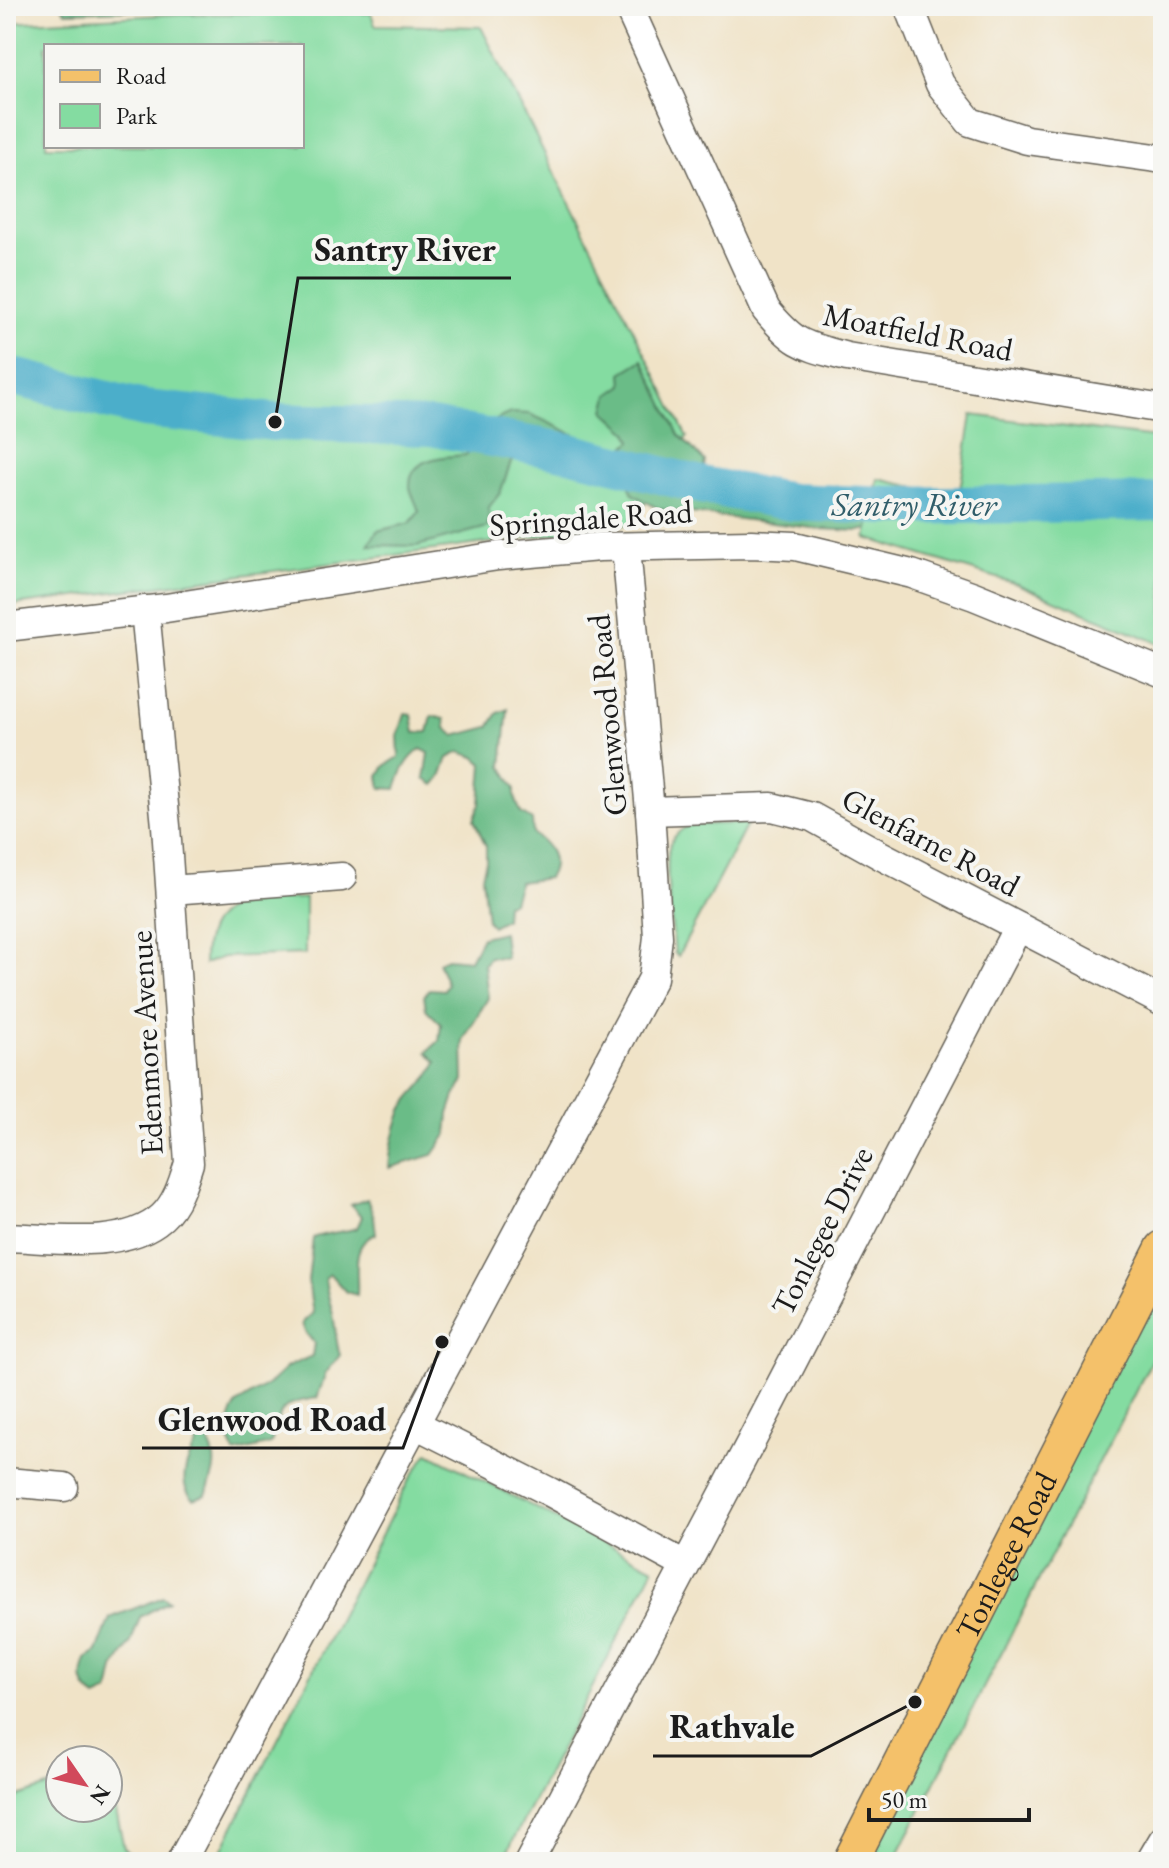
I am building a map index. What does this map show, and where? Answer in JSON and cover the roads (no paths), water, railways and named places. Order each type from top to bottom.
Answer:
[{"type":"main road","name":"Tonlegee Road","points":[[850,1862],[1163,1248]]},
{"type":"street","name":"Moatfield Road","points":[[628,6],[766,310],[799,344],[847,357],[1163,409]]},
{"type":"street","points":[[909,6],[940,84],[970,122],[1027,140],[1163,159]]},
{"type":"street","name":"Springdale Road","points":[[6,627],[145,610],[498,556],[599,547],[751,544],[795,546],[912,574],[1163,673]]},
{"type":"street","name":"Glenwood Road","points":[[181,1862],[653,978],[658,937],[626,548]]},
{"type":"street","name":"Edenmore Avenue","points":[[6,1237],[100,1240],[127,1237],[162,1218],[179,1195],[189,1163],[171,890],[145,610]]},
{"type":"street","name":"Glenfarne Road","points":[[650,811],[772,807],[812,817],[1163,1002]]},
{"type":"street","name":"Edenmore Avenue","points":[[171,890],[342,877]]},
{"type":"street","name":"Tonlegee Drive","points":[[529,1862],[1018,927]]},
{"type":"street","points":[[415,1424],[685,1565]]},
{"type":"street","points":[[6,1482],[64,1487]]},
{"type":"street","points":[[1150,1862],[1163,1840]]},
{"type":"waterway","name":"Santry River","points":[[6,375],[144,409],[275,422],[431,427],[569,452],[701,485],[792,502],[890,506],[1163,502]]},
{"type":"place","name":"Santry River","points":[[275,422]]},
{"type":"place","name":"Glenwood Road","points":[[442,1342]]},
{"type":"place","name":"Rathvale","points":[[915,1702]]}]
